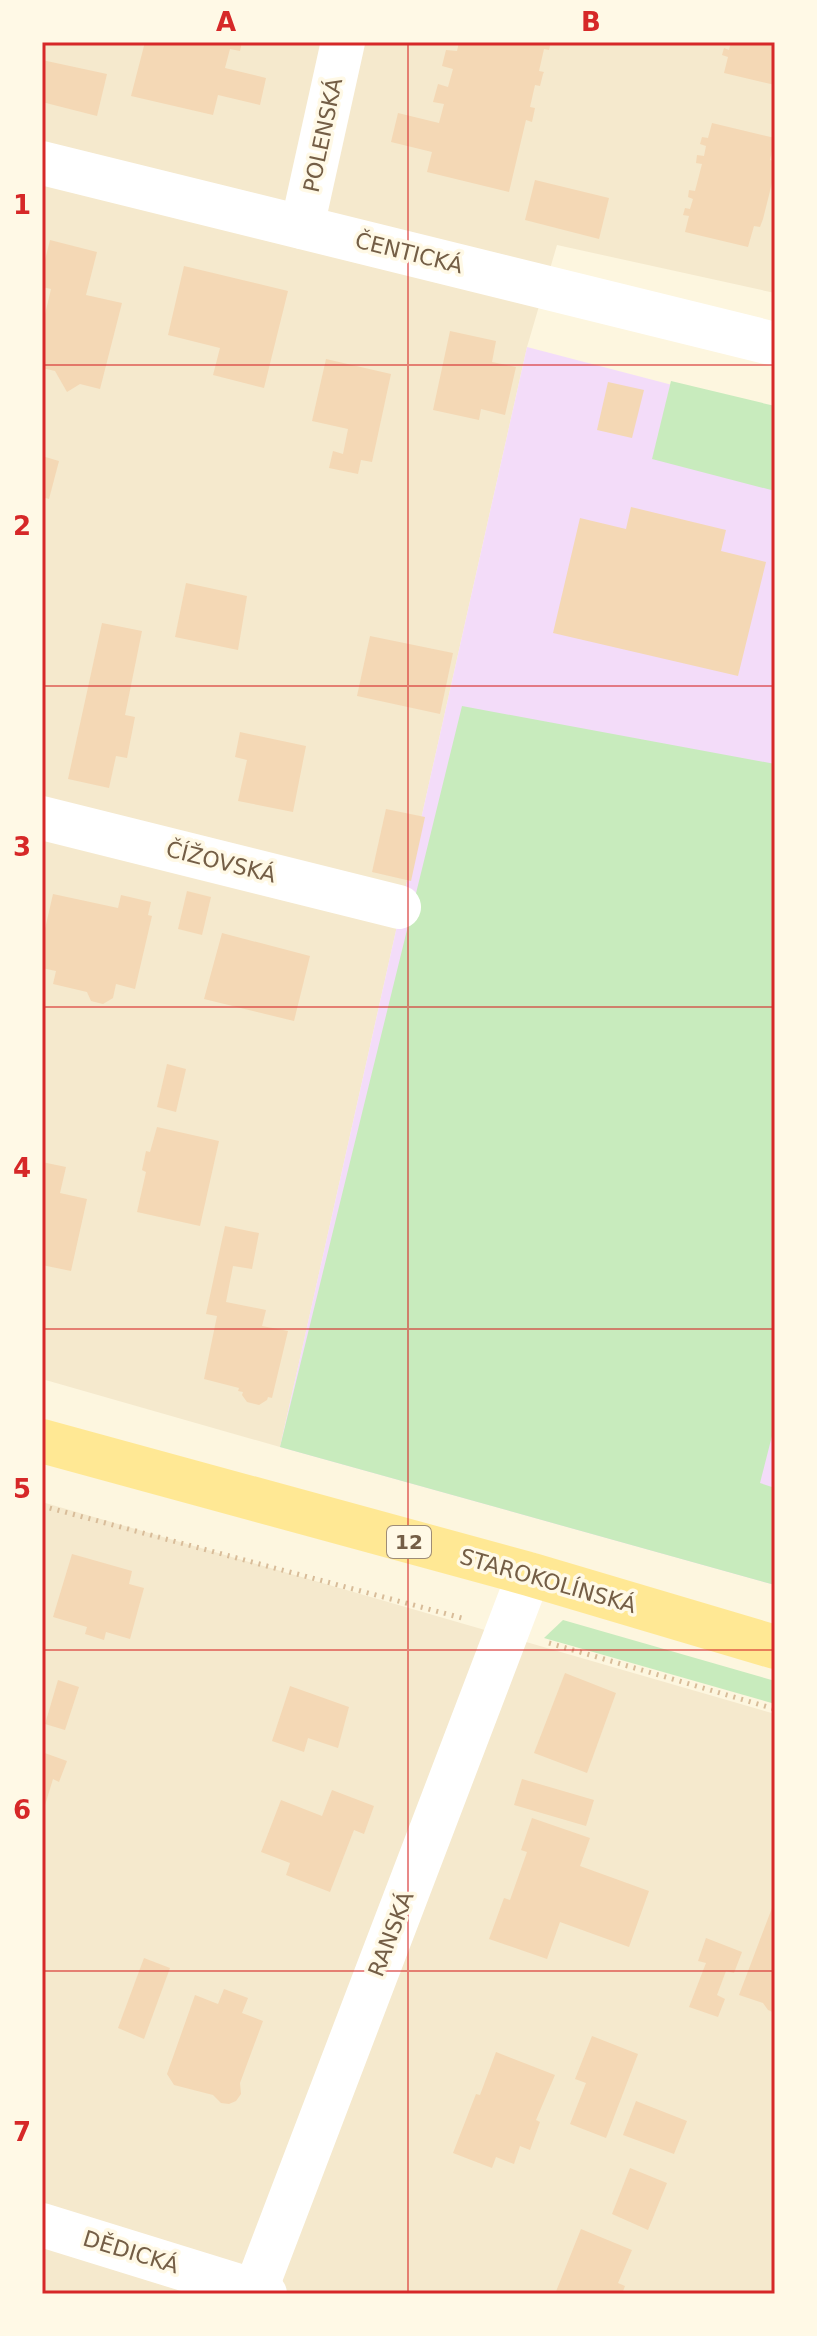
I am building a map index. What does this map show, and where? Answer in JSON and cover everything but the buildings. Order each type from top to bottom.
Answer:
[{"type":"main road","name":"STAROKOLÍNSKÁ","points":[[43,1445],[529,1574],[775,1647]]},
{"type":"street","name":"POLENSKÁ","points":[[302,227],[343,42]]},
{"type":"street","name":"ČENTICKÁ","points":[[42,163],[775,344]]},
{"type":"street","name":"ČÍŽOVSKÁ","points":[[42,818],[399,907]]},
{"type":"street","name":"RANSKÁ","points":[[258,2293],[529,1574]]},
{"type":"street","name":"DĚDICKÁ","points":[[42,2225],[258,2293]]},
{"type":"path","points":[[42,1506],[507,1630],[775,1709]]},
{"type":"shaded area","points":[[42,42],[775,42],[775,293],[557,245],[527,347],[280,1447],[42,1379]]},
{"type":"shaded area","points":[[527,347],[775,412],[775,1585],[280,1447]]},
{"type":"shaded area","points":[[42,1502],[775,1714],[775,2294],[42,2294]]},
{"type":"green space","points":[[671,381],[775,406],[775,491],[652,459]]},
{"type":"green space","points":[[462,706],[775,764],[775,1424],[760,1483],[775,1488],[775,1585],[280,1447]]},
{"type":"green space","points":[[563,1620],[775,1681],[775,1704],[544,1638]]}]
